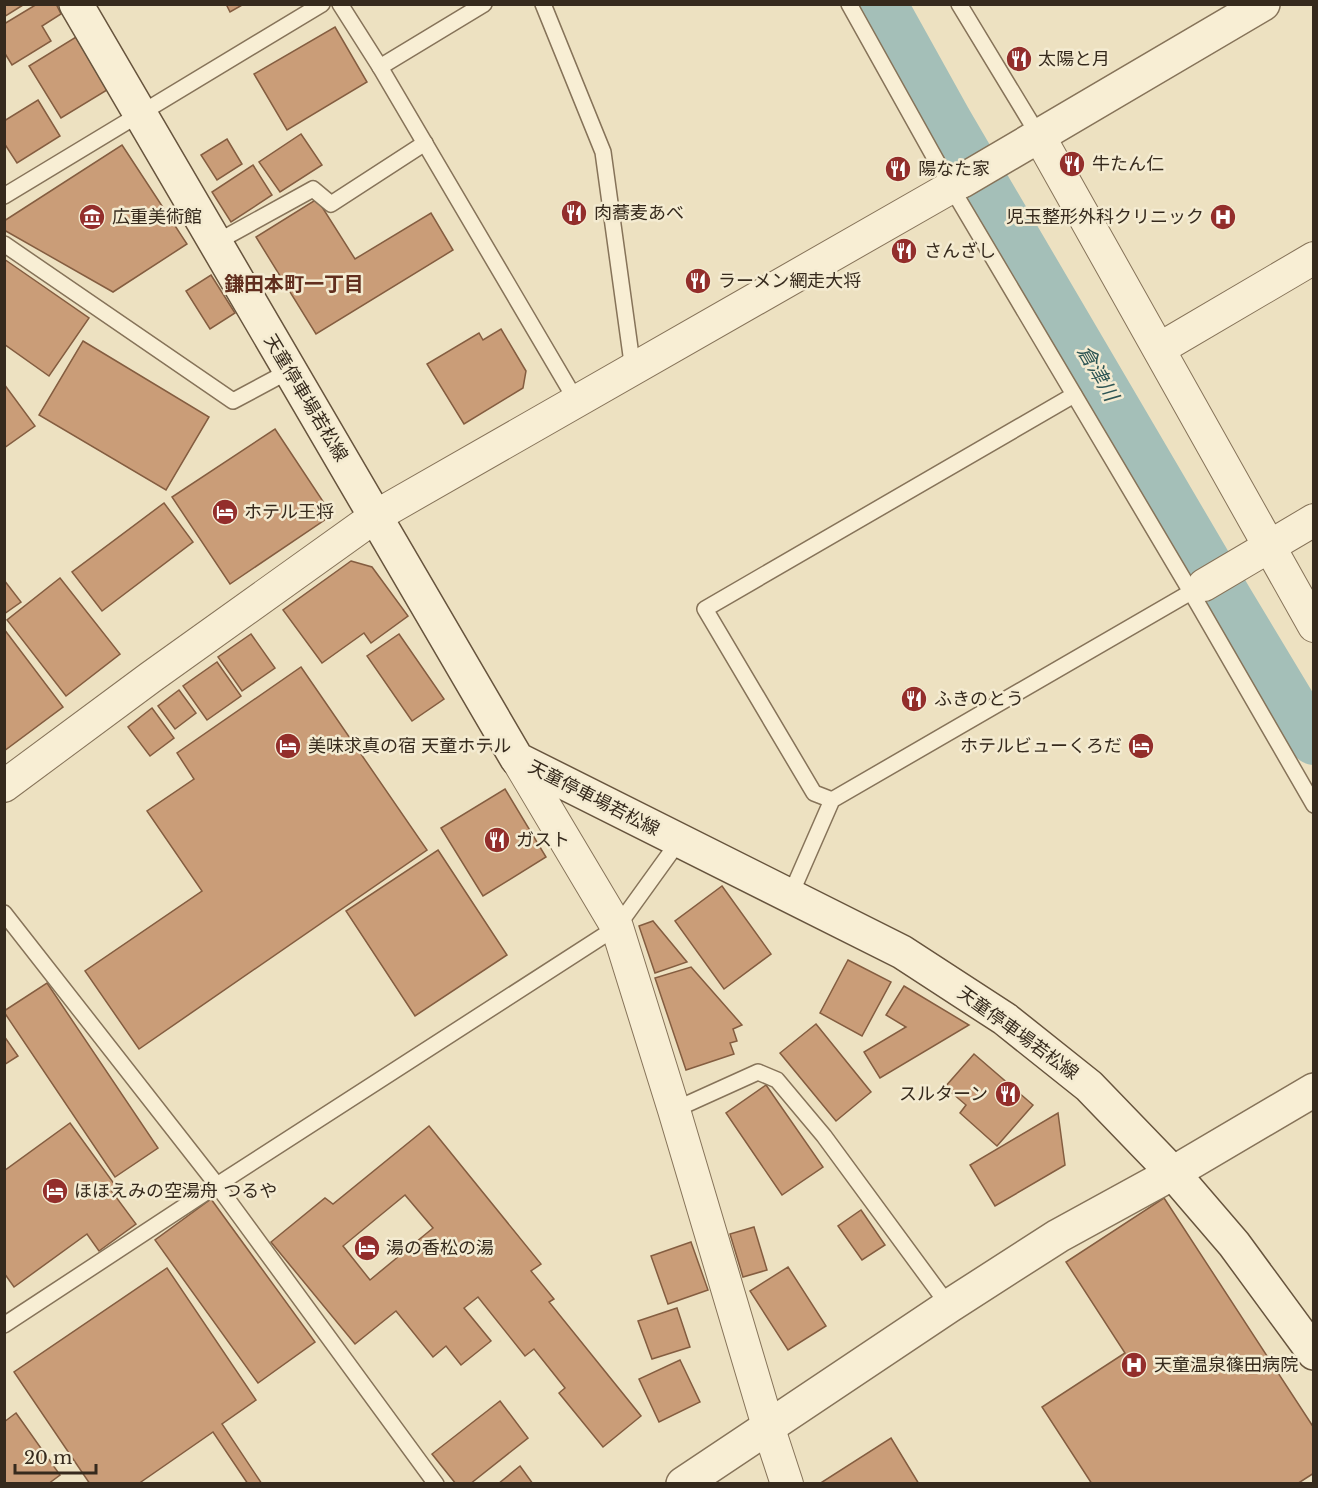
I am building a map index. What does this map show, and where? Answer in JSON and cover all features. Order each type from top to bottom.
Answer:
[{"type":"main road","name":"天童停車場若松線","points":[[76,4],[517,759],[902,952],[1005,1018],[1089,1086],[1173,1173],[1234,1244],[1314,1353]]},
{"type":"main road","points":[[957,184],[1263,4]]},
{"type":"main road","points":[[683,1484],[948,1306],[1058,1236],[1173,1173],[1314,1090]]},
{"type":"street","points":[[1032,140],[1160,349],[1263,550],[1314,626]]},
{"type":"street","points":[[4,786],[376,516],[957,184]]},
{"type":"street","points":[[1160,349],[1314,258]]},
{"type":"street","points":[[1197,589],[1314,520]]},
{"type":"street","points":[[517,759],[617,927],[787,1484]]},
{"type":"lane","points":[[4,196],[322,4]]},
{"type":"lane","points":[[340,4],[380,67],[577,402]]},
{"type":"lane","points":[[380,67],[484,4]]},
{"type":"lane","points":[[543,4],[603,152],[633,370]]},
{"type":"lane","points":[[849,4],[957,184],[1074,395],[1197,589],[1314,805]]},
{"type":"lane","points":[[959,4],[1032,140]]},
{"type":"lane","points":[[215,243],[313,189],[331,204],[425,143]]},
{"type":"lane","points":[[4,244],[233,401],[289,371]]},
{"type":"lane","points":[[832,800],[814,793],[705,609],[1074,395]]},
{"type":"lane","points":[[790,896],[832,800],[1197,589]]},
{"type":"lane","points":[[4,1325],[617,927],[679,841]]},
{"type":"lane","points":[[4,913],[217,1185],[436,1484]]},
{"type":"lane","points":[[674,1110],[758,1072],[777,1080],[824,1136],[948,1306]]},
{"type":"building","points":[[4,4],[23,4],[23,5],[4,17]]},
{"type":"building","points":[[37,4],[56,4],[61,14],[42,26],[51,41],[12,65],[4,52],[4,24]]},
{"type":"building","points":[[226,4],[244,4],[230,12]]},
{"type":"building","points":[[335,27],[367,82],[287,130],[254,74]]},
{"type":"building","points":[[76,37],[107,90],[61,118],[29,66]]},
{"type":"building","points":[[38,100],[60,136],[17,163],[4,143],[4,121]]},
{"type":"building","points":[[301,134],[322,165],[280,192],[259,162]]},
{"type":"building","points":[[227,139],[242,164],[217,180],[201,155]]},
{"type":"building","points":[[122,145],[187,244],[113,292],[4,230],[4,221]]},
{"type":"building","points":[[253,165],[272,195],[231,222],[212,192]]},
{"type":"building","points":[[317,199],[355,259],[431,213],[453,250],[316,334],[256,237]]},
{"type":"building","points":[[4,259],[89,318],[49,376],[4,344]]},
{"type":"building","points":[[211,275],[235,313],[210,329],[186,291]]},
{"type":"building","points":[[501,329],[526,371],[523,388],[464,424],[427,364],[479,333],[483,340]]},
{"type":"building","points":[[83,341],[209,417],[166,490],[39,415]]},
{"type":"building","points":[[4,384],[35,426],[4,448]]},
{"type":"building","points":[[275,429],[332,515],[230,584],[172,497]]},
{"type":"building","points":[[164,503],[193,542],[102,611],[72,572]]},
{"type":"building","points":[[351,561],[372,567],[408,616],[371,643],[364,633],[322,663],[283,610]]},
{"type":"building","points":[[60,578],[120,654],[66,696],[7,620]]},
{"type":"building","points":[[4,580],[21,602],[4,614]]},
{"type":"building","points":[[4,629],[63,707],[4,751]]},
{"type":"building","points":[[251,634],[275,668],[242,691],[218,657]]},
{"type":"building","points":[[399,634],[444,699],[412,721],[367,656]]},
{"type":"building","points":[[217,662],[241,696],[207,720],[183,686]]},
{"type":"building","points":[[301,667],[427,850],[139,1049],[85,971],[202,891],[147,811],[194,779],[177,753]]},
{"type":"building","points":[[179,690],[196,713],[175,729],[158,706]]},
{"type":"building","points":[[152,708],[174,738],[150,756],[128,727]]},
{"type":"building","points":[[505,789],[546,857],[483,896],[441,828]]},
{"type":"building","points":[[438,850],[507,955],[415,1016],[346,911]]},
{"type":"building","points":[[722,886],[771,954],[724,989],[675,921]]},
{"type":"building","points":[[653,921],[687,962],[655,973],[639,926]]},
{"type":"building","points":[[848,960],[891,982],[862,1036],[820,1013]]},
{"type":"building","points":[[691,967],[742,1025],[733,1029],[737,1041],[730,1043],[734,1054],[686,1070],[655,978]]},
{"type":"building","points":[[47,983],[158,1148],[115,1177],[4,1012]]},
{"type":"building","points":[[904,986],[969,1025],[880,1078],[864,1052],[906,1027],[886,1015]]},
{"type":"building","points":[[816,1024],[871,1092],[836,1121],[780,1053]]},
{"type":"building","points":[[4,1036],[18,1056],[4,1065]]},
{"type":"building","points":[[974,1054],[1033,1105],[997,1146],[960,1113],[966,1105],[945,1087]]},
{"type":"building","points":[[766,1085],[823,1167],[782,1195],[726,1113]]},
{"type":"building","points":[[1058,1113],[1065,1165],[995,1206],[970,1165]]},
{"type":"building","points":[[70,1123],[115,1185],[110,1189],[136,1224],[99,1251],[87,1234],[14,1287],[4,1273],[4,1171]]},
{"type":"building","points":[[429,1126],[541,1264],[531,1271],[554,1299],[549,1302],[641,1416],[603,1447],[559,1393],[565,1388],[534,1349],[525,1356],[478,1297],[464,1308],[491,1341],[461,1365],[446,1346],[433,1357],[396,1311],[355,1344],[271,1242],[325,1198],[333,1204]],"holes":[[[405,1195],[433,1228],[370,1280],[343,1246]]]},
{"type":"building","points":[[1164,1198],[1314,1428],[1314,1473],[1297,1484],[1092,1484],[1042,1407],[1125,1353],[1066,1262]]},
{"type":"building","points":[[211,1199],[315,1342],[258,1383],[155,1240]]},
{"type":"building","points":[[861,1210],[885,1245],[862,1260],[838,1226]]},
{"type":"building","points":[[754,1227],[767,1270],[743,1277],[730,1234]]},
{"type":"building","points":[[691,1242],[708,1290],[668,1304],[651,1256]]},
{"type":"building","points":[[788,1267],[826,1326],[788,1350],[750,1291]]},
{"type":"building","points":[[167,1268],[256,1400],[222,1424],[262,1484],[248,1484],[213,1432],[138,1484],[90,1484],[14,1372]]},
{"type":"building","points":[[677,1308],[690,1347],[652,1359],[638,1321]]},
{"type":"building","points":[[680,1360],[700,1402],[659,1422],[639,1379]]},
{"type":"building","points":[[500,1401],[528,1438],[470,1484],[456,1484],[432,1454]]},
{"type":"building","points":[[16,1413],[60,1475],[48,1484],[4,1484],[4,1422]]},
{"type":"building","points":[[891,1438],[919,1484],[819,1484]]},
{"type":"building","points":[[520,1466],[533,1484],[498,1484]]},
{"type":"waterway","name":"倉津川","points":[[883,4],[948,121],[1314,741]]},
{"type":"place","name":"太陽と月","points":[[1019,59]]},
{"type":"place","name":"牛たん仁","points":[[1072,164]]},
{"type":"place","name":"陽なた家","points":[[898,169]]},
{"type":"place","name":"肉蕎麦あべ","points":[[574,213]]},
{"type":"place","name":"広重美術館","points":[[92,217]]},
{"type":"place","name":"児玉整形外科クリニック","points":[[1223,217]]},
{"type":"place","name":"さんざし","points":[[904,251]]},
{"type":"place","name":"ラーメン網走大将","points":[[698,281]]},
{"type":"place","name":"ホテル王将","points":[[225,512]]},
{"type":"place","name":"ふきのとう","points":[[914,699]]},
{"type":"place","name":"美味求真の宿 天童ホテル","points":[[288,746]]},
{"type":"place","name":"ホテルビューくろだ","points":[[1141,746]]},
{"type":"place","name":"ガスト","points":[[497,840]]},
{"type":"place","name":"スルターン","points":[[1008,1094]]},
{"type":"place","name":"ほほえみの空湯舟 つるや","points":[[55,1191]]},
{"type":"place","name":"湯の香松の湯","points":[[367,1248]]},
{"type":"place","name":"天童温泉篠田病院","points":[[1134,1365]]},
{"type":"district","name":"鎌田本町一丁目","points":[[294,284]]}]
